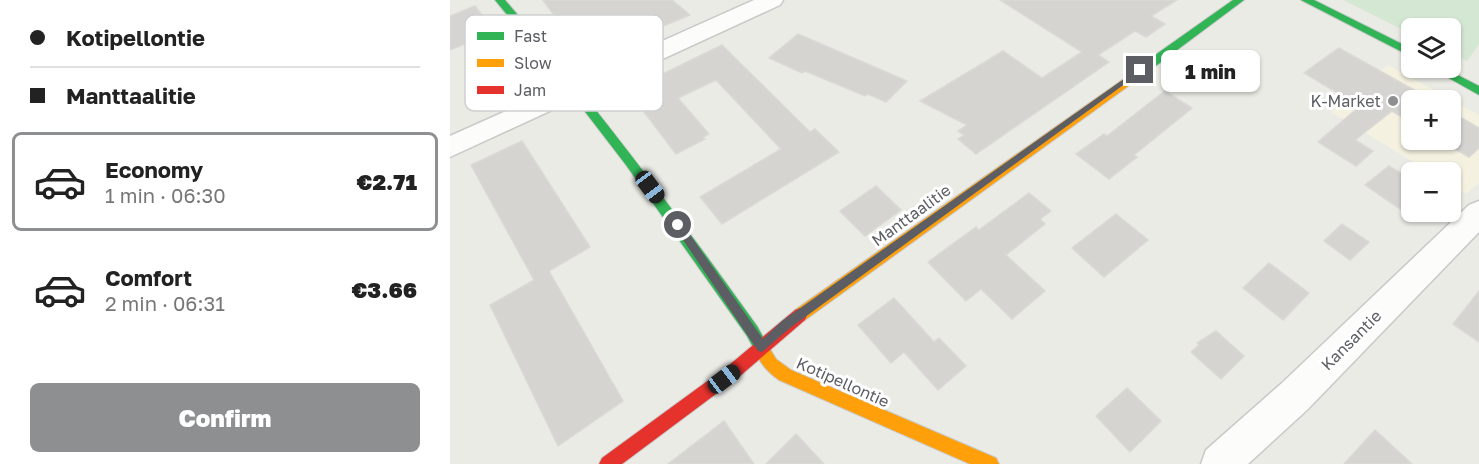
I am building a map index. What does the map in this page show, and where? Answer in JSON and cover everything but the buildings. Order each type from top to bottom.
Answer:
[{"type":"street","name":"Kotipellontie","points":[[500,0],[513,15]]},
{"type":"street","points":[[663,51],[772,0]]},
{"type":"street","name":"Manttaalitie","points":[[608,464],[734,371],[786,325],[1239,0]]},
{"type":"street","points":[[1306,0],[1401,48]]},
{"type":"street","points":[[1455,78],[1479,91]]},
{"type":"street","points":[[450,147],[531,111]]},
{"type":"street","name":"Kotipellontie","points":[[589,111],[664,206],[762,347],[770,364],[785,375],[990,464]]},
{"type":"street","name":"Kansantie","points":[[1220,464],[1295,396],[1479,213]]},
{"type":"shaded area","points":[[1388,65],[1401,72],[1401,78],[1412,78],[1434,90],[1401,90],[1401,150],[1461,150],[1461,105],[1479,115],[1479,183],[1466,194],[1461,191],[1461,162],[1414,162],[1331,112]]},
{"type":"green space","points":[[1343,0],[1479,0],[1479,44],[1467,61],[1461,58],[1461,18],[1401,18],[1401,29]]},
{"type":"traffic: fast","points":[[500,0],[513,15]]},
{"type":"traffic: fast","points":[[1145,68],[1239,0]]},
{"type":"traffic: fast","points":[[1306,0],[1401,48]]},
{"type":"traffic: fast","points":[[1455,78],[1479,91]]},
{"type":"traffic: fast","points":[[591,111],[692,246],[752,331],[763,351]]},
{"type":"traffic: slow","points":[[800,315],[1145,68]]},
{"type":"traffic: slow","points":[[763,351],[770,364],[785,375],[990,464]]},
{"type":"traffic: jam","points":[[608,464],[734,371],[800,315]]},
{"type":"place","name":"K-Market","points":[[1393,101]]},
{"type":"route","points":[[678,225],[762,347],[786,325],[1140,70]]}]
